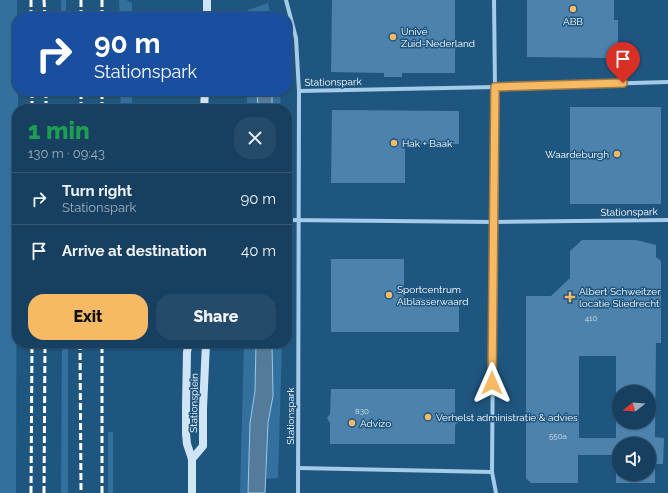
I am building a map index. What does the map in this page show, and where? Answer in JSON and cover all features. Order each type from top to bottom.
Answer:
[{"type":"main road","points":[[207,0],[207,12]]},
{"type":"main road","name":"Stationsplein","points":[[188,348],[186,407],[187,444],[192,459],[192,493]]},
{"type":"main road","name":"Stationsplein","points":[[192,459],[203,446],[206,348]]},
{"type":"street","points":[[286,0],[289,12]]},
{"type":"street","points":[[494,0],[495,87],[492,472],[496,493]]},
{"type":"street","points":[[292,23],[296,38],[299,91]]},
{"type":"street","name":"Stationspark","points":[[298,493],[300,220],[299,91],[668,82]]},
{"type":"street","name":"Stationspark","points":[[292,220],[494,222],[668,220]]},
{"type":"street","points":[[298,468],[492,472]]},
{"type":"shaded area","points":[[0,0],[17,0],[17,12],[12,12],[12,96],[18,96],[18,104],[12,104],[12,348],[16,348],[16,493],[0,493]]},
{"type":"shaded area","points":[[61,0],[66,0],[66,12],[61,12]]},
{"type":"shaded area","points":[[119,0],[126,0],[132,3],[132,12],[120,12]]},
{"type":"shaded area","points":[[268,3],[270,12],[246,12]]},
{"type":"shaded area","points":[[120,96],[132,96],[132,104],[121,104]]},
{"type":"shaded area","points":[[247,96],[257,96],[258,104],[247,104]]},
{"type":"shaded area","points":[[257,96],[272,96],[272,104],[258,104]]},
{"type":"shaded area","points":[[272,96],[280,96],[281,104],[272,104]]},
{"type":"shaded area","points":[[62,348],[68,348],[68,493],[61,493]]},
{"type":"shaded area","points":[[244,348],[256,348],[255,391],[250,423],[248,493],[240,493]]},
{"type":"shaded area","points":[[256,348],[272,348],[273,396],[268,423],[265,493],[248,493],[250,423],[255,391]]},
{"type":"shaded area","points":[[272,348],[282,348],[278,478],[266,479],[268,423],[273,396]]},
{"type":"shaded area","points":[[108,432],[113,432],[113,493],[108,493]]},
{"type":"building","points":[[332,0],[455,0],[455,73],[402,73],[402,77],[384,77],[384,73],[331,72]]},
{"type":"building","points":[[527,0],[614,0],[614,20],[618,20],[618,58],[527,57]]},
{"type":"building","points":[[570,107],[661,107],[661,204],[570,204]]},
{"type":"building","points":[[332,110],[459,111],[459,144],[405,144],[405,183],[331,183]]},
{"type":"building","points":[[582,240],[636,240],[656,245],[656,257],[661,261],[661,343],[656,343],[656,385],[616,385],[616,356],[579,356],[579,438],[612,438],[612,455],[578,455],[578,483],[531,483],[526,478],[526,296],[551,296],[570,278],[570,251]]},
{"type":"building","points":[[331,259],[404,259],[404,298],[459,299],[459,332],[331,332]]},
{"type":"building","points":[[331,389],[455,389],[455,418],[459,421],[455,425],[455,444],[330,444],[330,423],[327,418],[330,414]]},
{"type":"building","points":[[616,429],[655,429],[655,437],[616,437]]},
{"type":"building","points":[[656,437],[664,438],[663,464],[656,464]]},
{"type":"building","points":[[616,481],[655,481],[655,483],[616,483]]},
{"type":"railway","points":[[31,0],[31,12]]},
{"type":"railway","points":[[44,0],[45,12]]},
{"type":"railway","points":[[81,0],[81,12]]},
{"type":"railway","points":[[102,0],[102,12]]},
{"type":"railway","points":[[32,96],[32,104]]},
{"type":"railway","points":[[46,96],[46,104]]},
{"type":"railway","points":[[81,96],[81,104]]},
{"type":"railway","points":[[102,96],[102,104]]},
{"type":"railway","points":[[31,493],[32,348]]},
{"type":"railway","points":[[44,493],[45,348]]},
{"type":"railway","points":[[80,348],[81,493]]},
{"type":"railway","points":[[102,348],[102,493]]},
{"type":"place","name":"ABB","points":[[573,9]]},
{"type":"place","name":"Univé Zuid-Nederland","points":[[393,37]]},
{"type":"place","name":"Hak + Baak","points":[[394,143]]},
{"type":"place","name":"Waardeburgh","points":[[617,154]]},
{"type":"place","name":"Sportcentrum Alblasserwaard","points":[[389,295]]},
{"type":"place","name":"Albert Schweitzer locatie Sliedrecht","points":[[570,297]]},
{"type":"place","name":"Verhelst administratie & advies","points":[[428,417]]},
{"type":"place","name":"Advizo","points":[[352,423]]},
{"type":"route","points":[[492,383],[495,87],[623,83]]}]
